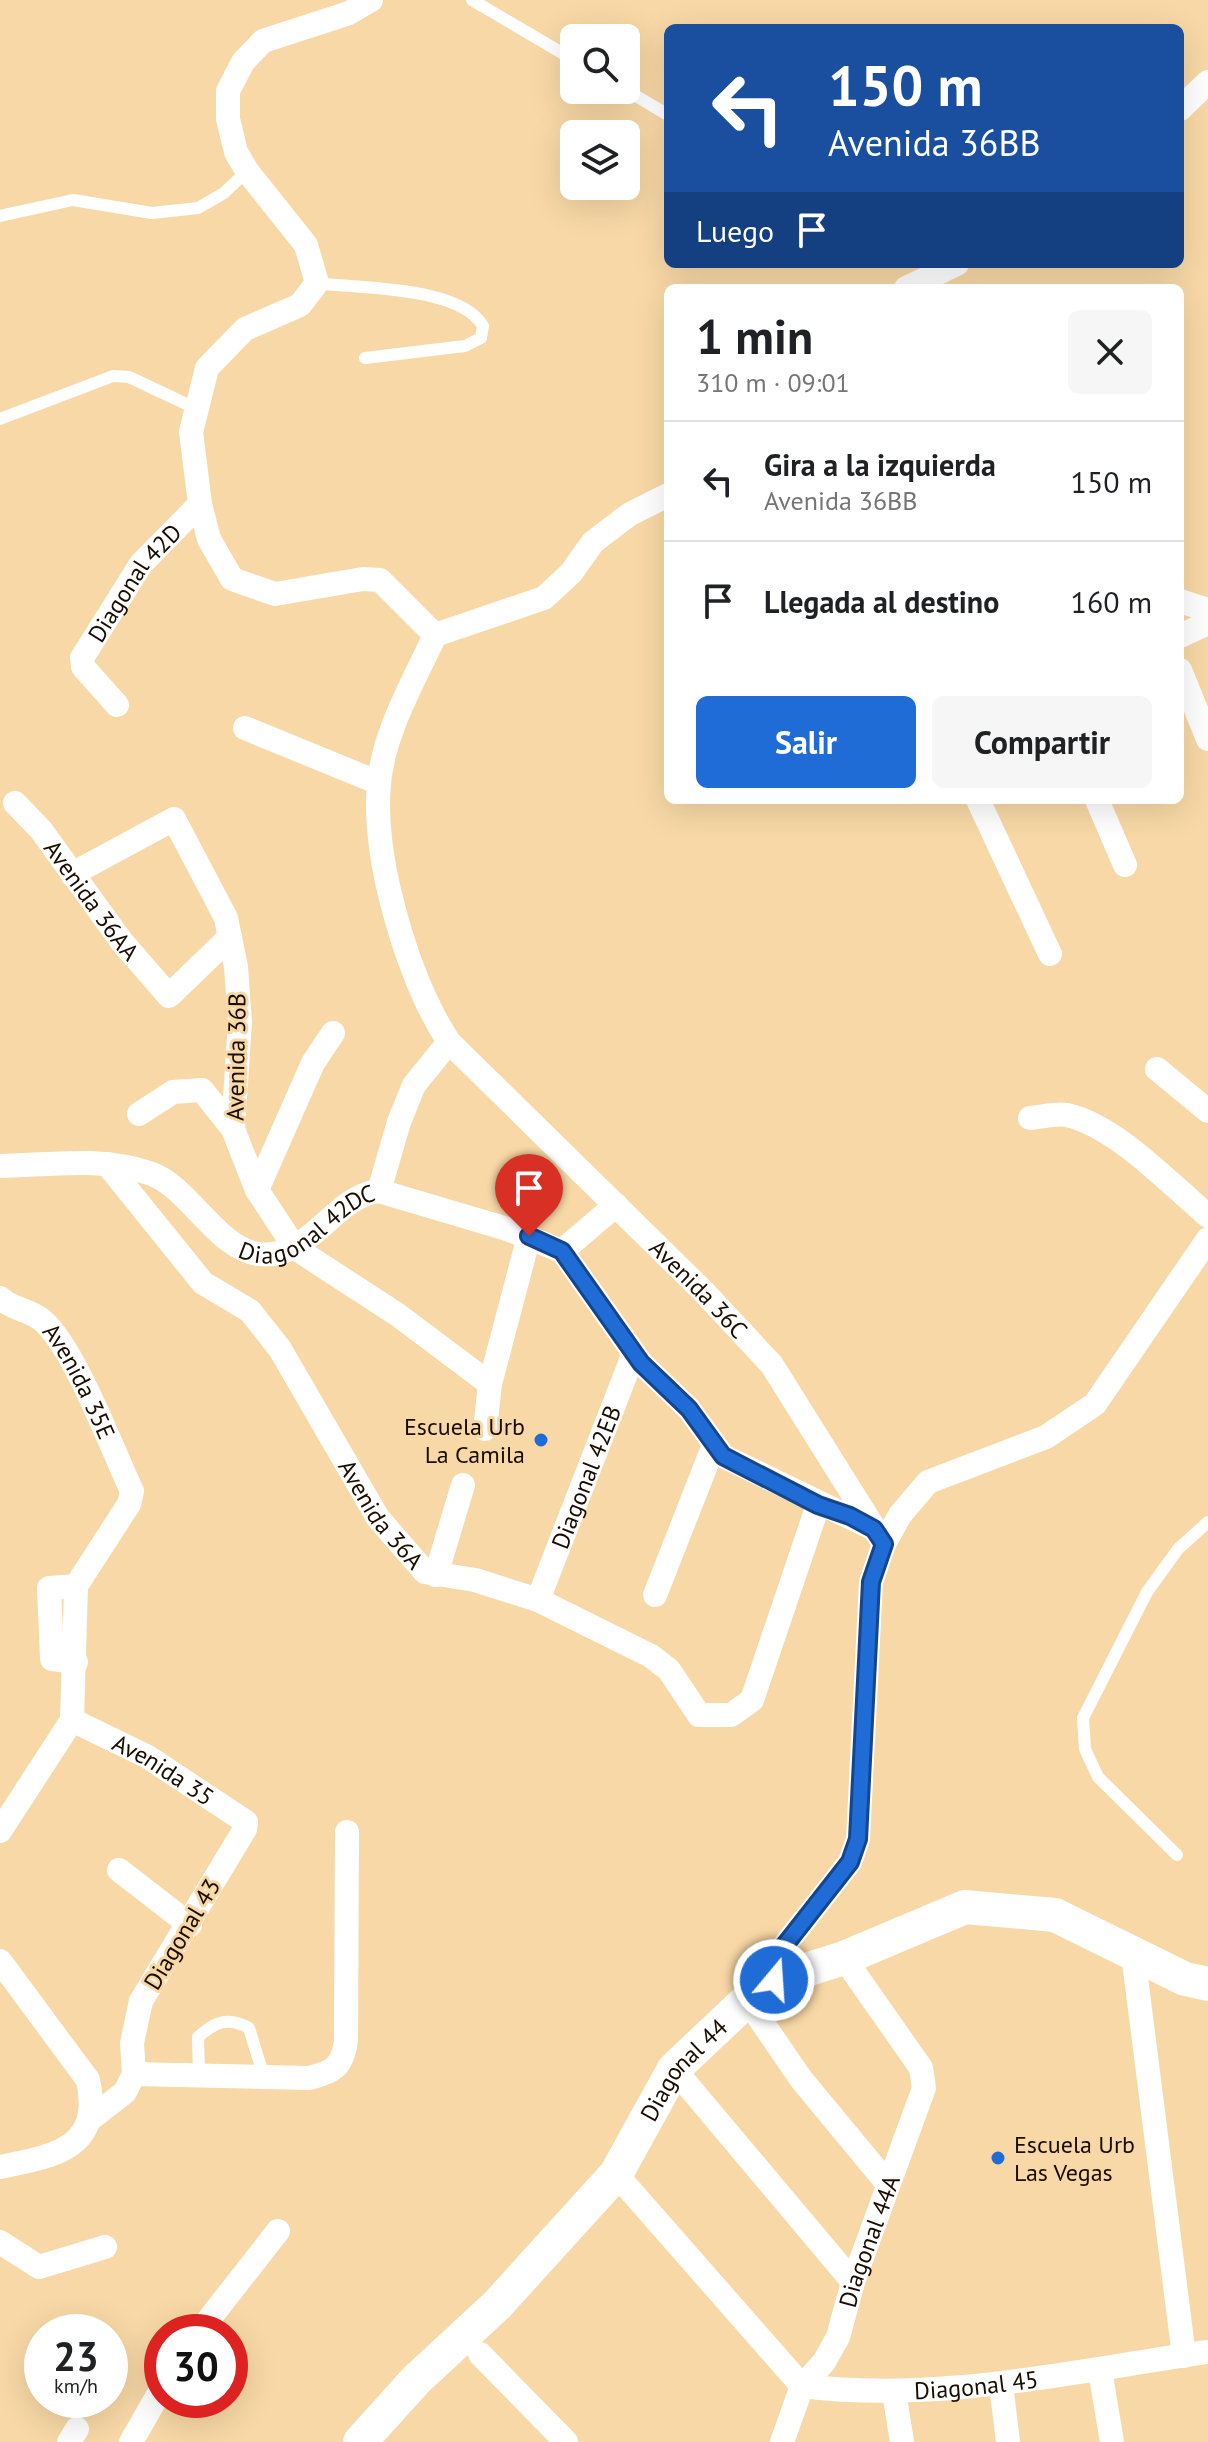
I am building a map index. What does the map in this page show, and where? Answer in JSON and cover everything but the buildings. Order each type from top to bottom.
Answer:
[{"type":"main road","name":"Diagonal 44","points":[[360,2442],[416,2380],[497,2305],[616,2174],[674,2069],[747,2000],[774,1980],[844,1958],[965,1907],[1055,1915],[1185,1979],[1208,1984]]},
{"type":"street","points":[[370,0],[349,13],[263,41],[243,62],[228,91],[228,119],[236,152],[247,171],[306,245],[317,283],[300,305],[245,329],[207,368],[191,432],[200,504],[209,539],[232,579],[275,594],[363,579],[380,580],[435,635],[544,598],[571,573],[593,542],[630,514],[664,497]]},
{"type":"street","points":[[1184,105],[1208,82]]},
{"type":"street","points":[[914,284],[948,268]]},
{"type":"street","name":"Diagonal 42D","points":[[117,705],[83,667],[82,658],[141,564],[200,504]]},
{"type":"street","points":[[1184,602],[1208,610]]},
{"type":"street","points":[[1184,634],[1208,623]]},
{"type":"street","name":"Avenida 36C","points":[[435,635],[394,726],[379,783],[381,855],[393,911],[437,1024],[449,1042],[616,1205],[772,1365],[879,1536]]},
{"type":"street","points":[[1184,680],[1208,739]]},
{"type":"street","points":[[245,728],[379,783]]},
{"type":"street","name":"Avenida 36AA","points":[[15,803],[41,830],[122,942],[169,996],[230,937]]},
{"type":"street","points":[[980,804],[1050,954]]},
{"type":"street","points":[[1099,804],[1125,865]]},
{"type":"street","name":"Avenida 36B","points":[[72,874],[174,819],[226,918],[240,1022],[233,1129],[257,1190],[295,1248],[398,1315],[490,1384]]},
{"type":"street","points":[[257,1190],[313,1063],[333,1033]]},
{"type":"street","name":"Diagonal 42DC","points":[[0,1166],[107,1164],[154,1174],[242,1249],[260,1254],[295,1248],[364,1195],[379,1191],[399,1122],[414,1085],[449,1042]]},
{"type":"street","points":[[1157,1069],[1208,1111]]},
{"type":"street","points":[[139,1114],[173,1092],[202,1090],[233,1129]]},
{"type":"street","points":[[1030,1118],[1064,1114],[1088,1122],[1111,1136],[1208,1216]]},
{"type":"street","name":"Avenida 36A","points":[[107,1164],[203,1283],[250,1311],[280,1349],[378,1518],[425,1572],[475,1580],[538,1600],[651,1656],[669,1670],[699,1715],[731,1715],[752,1700],[818,1505]]},
{"type":"street","points":[[379,1191],[529,1236],[562,1251],[634,1353],[689,1409],[723,1456],[879,1536]]},
{"type":"street","points":[[562,1251],[616,1205]]},
{"type":"street","points":[[485,1429],[490,1384],[529,1236]]},
{"type":"street","points":[[774,1980],[781,1950],[850,1862],[858,1839],[871,1582],[879,1536],[928,1482],[1046,1437],[1095,1404],[1208,1239]]},
{"type":"street","name":"Avenida 35E","points":[[0,1298],[11,1309],[41,1318],[62,1341],[132,1491],[129,1504],[76,1586],[72,1720]]},
{"type":"street","name":"Diagonal 42EB","points":[[538,1600],[634,1353]]},
{"type":"street","points":[[655,1595],[714,1445]]},
{"type":"street","points":[[436,1575],[463,1485]]},
{"type":"street","points":[[0,1831],[72,1720]]},
{"type":"street","name":"Avenida 35","points":[[72,1720],[161,1765],[241,1816],[245,1829]]},
{"type":"street","name":"Diagonal 43","points":[[134,2074],[132,2043],[141,2001],[190,1925],[245,1829]]},
{"type":"street","points":[[89,2120],[125,2092],[134,2074],[309,2078],[332,2073],[343,2060],[347,1832]]},
{"type":"street","points":[[119,1870],[190,1925]]},
{"type":"street","points":[[1133,1954],[1184,2356]]},
{"type":"street","name":"Diagonal 44A","points":[[802,2386],[833,2348],[887,2183],[924,2088],[921,2068],[844,1958]]},
{"type":"street","points":[[0,1961],[88,2080],[93,2100],[89,2120],[77,2144],[52,2156],[0,2167]]},
{"type":"street","points":[[747,2000],[801,2079],[887,2183]]},
{"type":"street","points":[[674,2069],[853,2282]]},
{"type":"street","points":[[616,2174],[802,2386],[782,2442]]},
{"type":"street","points":[[213,2314],[278,2231]]},
{"type":"street","points":[[0,2242],[39,2267],[105,2247]]},
{"type":"street","name":"Diagonal 45","points":[[802,2386],[850,2392],[894,2392],[1001,2384],[1208,2352]]},
{"type":"street","points":[[480,2354],[566,2441]]},
{"type":"street","points":[[1100,2370],[1112,2442]]},
{"type":"street","points":[[1001,2384],[1008,2442]]},
{"type":"street","points":[[894,2392],[902,2442]]},
{"type":"street","points":[[131,2442],[145,2418]]},
{"type":"lane","points":[[472,0],[560,52]]},
{"type":"lane","points":[[640,98],[664,113]]},
{"type":"lane","points":[[0,216],[73,200],[152,213],[198,208],[224,193],[247,171]]},
{"type":"lane","points":[[317,283],[433,296],[475,313],[483,326],[481,338],[465,346],[365,358]]},
{"type":"lane","points":[[0,419],[113,376],[129,377],[197,409]]},
{"type":"lane","points":[[1177,1855],[1098,1777],[1085,1749],[1083,1718],[1147,1592],[1178,1549],[1208,1522]]},
{"type":"lane","points":[[199,2075],[198,2037],[213,2023],[235,2020],[249,2028],[264,2077]]},
{"type":"place","name":"Escuela Urb La Camila","points":[[541,1440]]},
{"type":"place","name":"Escuela Urb Las Vegas","points":[[998,2158]]},
{"type":"route","points":[[529,1236],[562,1251],[641,1363],[689,1409],[723,1456],[818,1505],[850,1516],[874,1529],[884,1544],[871,1582],[858,1839],[850,1862],[781,1950],[774,1980]]}]
